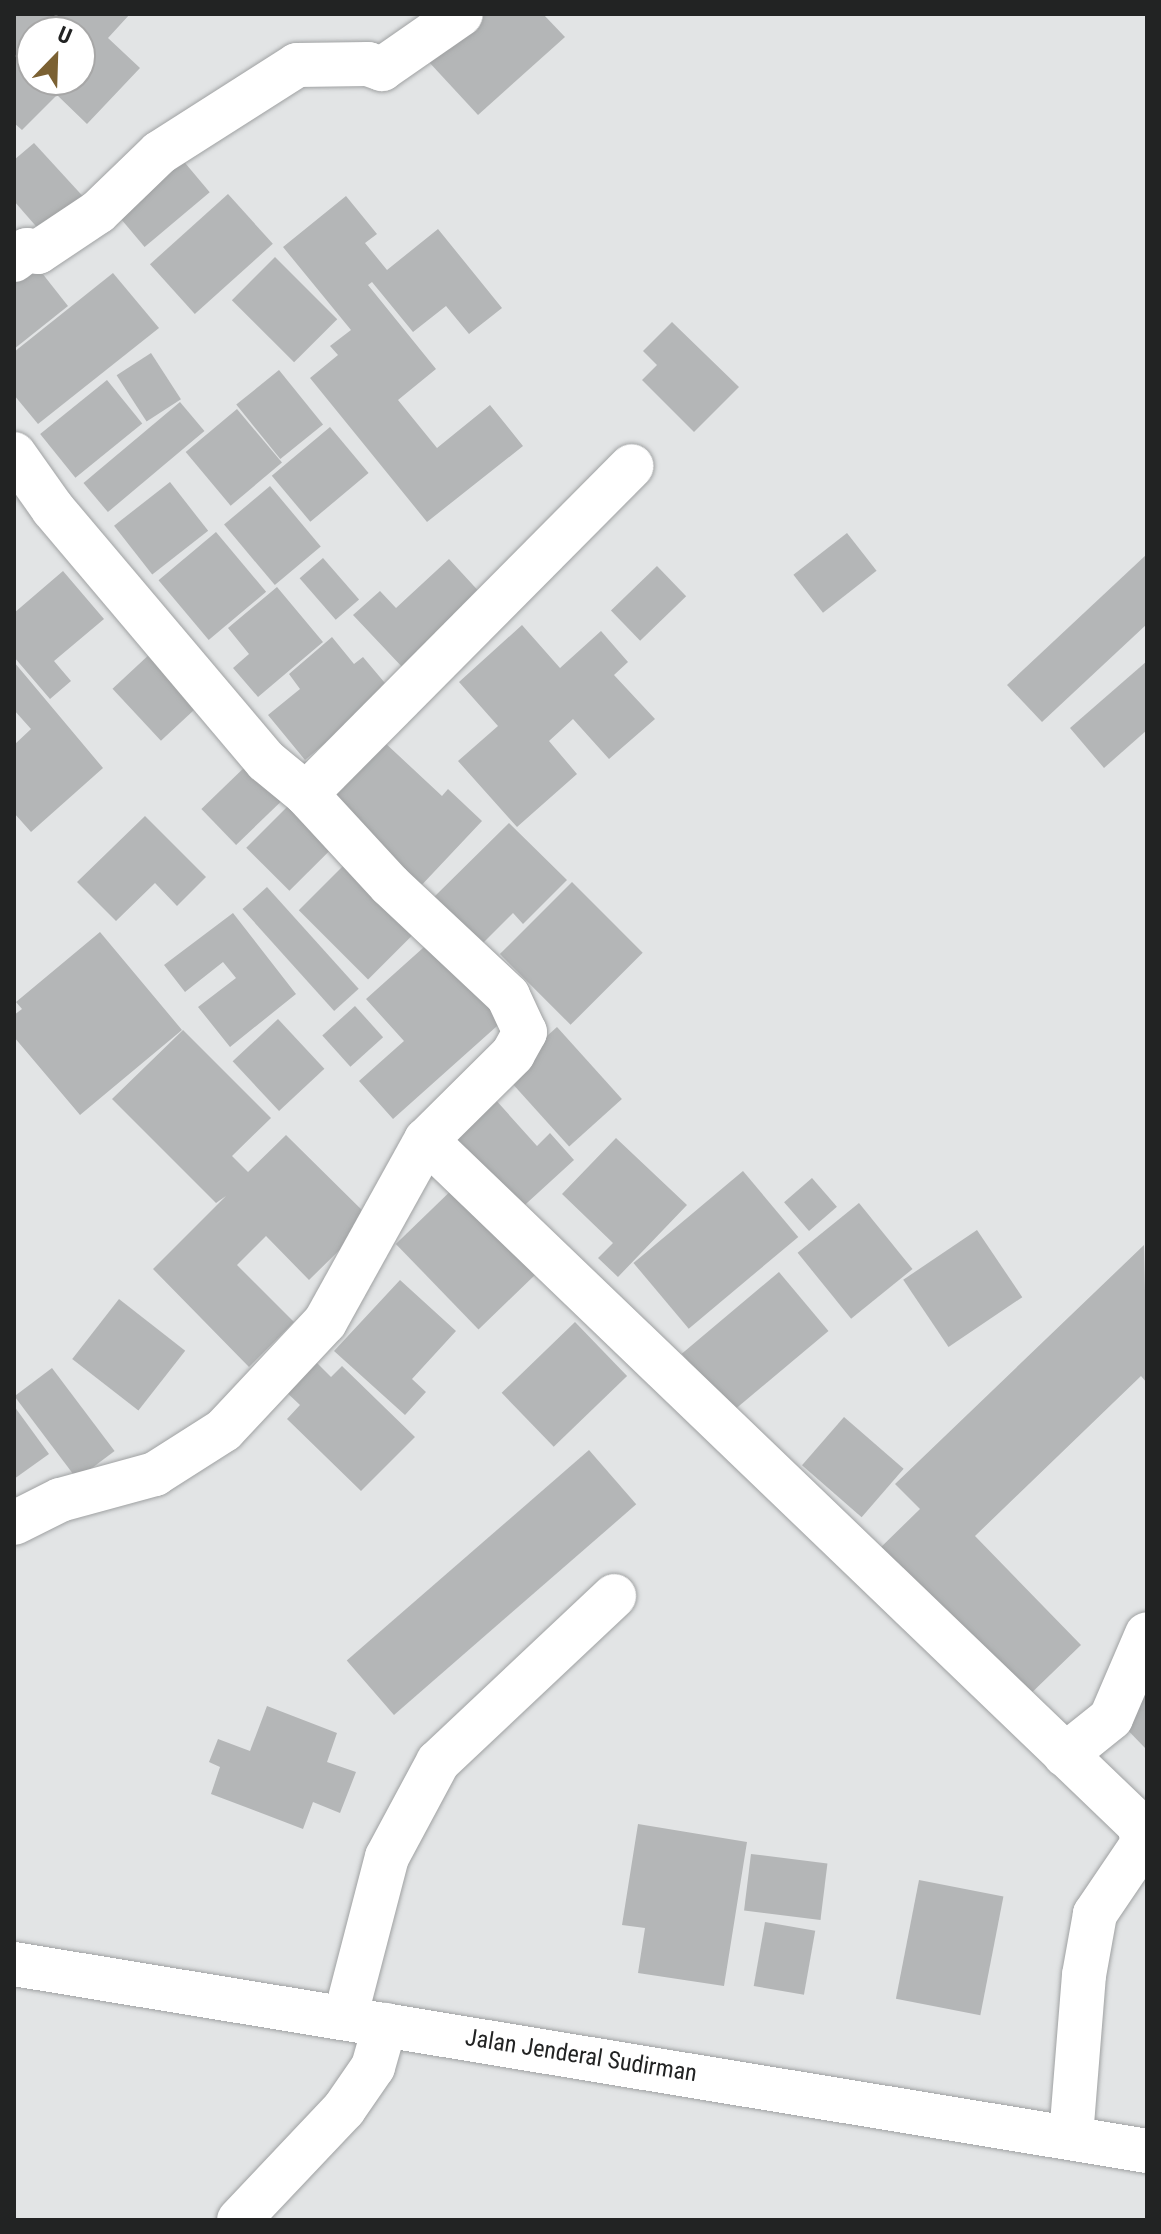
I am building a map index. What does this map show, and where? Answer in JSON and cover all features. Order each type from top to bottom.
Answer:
[{"type":"street","points":[[14,260],[27,250],[38,252],[86,220],[159,153],[297,65],[368,64],[382,69],[461,14]]},
{"type":"street","points":[[14,454],[53,509],[266,761],[306,794],[521,1015],[525,1032],[521,1045],[426,1140],[325,1322],[224,1430],[155,1474],[60,1500],[14,1523]]},
{"type":"street","points":[[306,794],[632,466]]},
{"type":"street","points":[[426,1140],[1139,1825],[1143,1843],[1095,1914],[1084,1975],[1071,2137]]},
{"type":"street","points":[[239,2220],[344,2109],[373,2067],[365,2021],[387,1857],[438,1762],[614,1596]]},
{"type":"street","points":[[1065,1755],[1111,1718],[1147,1634]]},
{"type":"street","name":"Jalan Jenderal Sudirman","points":[[14,1964],[1147,2151]]},
{"type":"building","points":[[14,14],[130,14],[108,38],[140,68],[87,124],[58,96],[96,96],[96,16],[16,16],[16,96],[56,96],[22,130],[14,123]]},
{"type":"building","points":[[480,14],[543,14],[565,37],[478,115],[428,61]]},
{"type":"building","points":[[34,143],[89,203],[48,240],[14,201],[14,160]]},
{"type":"building","points":[[175,151],[210,192],[145,247],[110,206]]},
{"type":"building","points":[[228,194],[273,244],[195,314],[150,264]]},
{"type":"building","points":[[346,196],[377,234],[365,243],[387,270],[438,229],[502,308],[469,334],[446,306],[413,332],[372,282],[368,285],[436,369],[398,400],[437,448],[490,405],[523,446],[427,522],[310,378],[338,355],[330,346],[351,330],[283,247]]},
{"type":"building","points":[[27,254],[68,306],[14,349],[14,264]]},
{"type":"building","points":[[275,257],[337,319],[294,362],[232,300]]},
{"type":"building","points":[[113,273],[159,328],[38,424],[14,395],[14,352]]},
{"type":"building","points":[[672,322],[739,387],[694,432],[642,380],[657,365],[643,351]]},
{"type":"building","points":[[151,353],[181,399],[147,421],[117,375]]},
{"type":"building","points":[[279,370],[323,424],[280,459],[236,405]]},
{"type":"building","points":[[107,380],[142,424],[75,478],[40,434]]},
{"type":"building","points":[[180,402],[204,431],[108,512],[83,483]]},
{"type":"building","points":[[237,409],[282,463],[231,506],[186,452]]},
{"type":"building","points":[[330,427],[369,473],[310,522],[272,476]]},
{"type":"building","points":[[170,482],[208,531],[152,575],[114,526]]},
{"type":"building","points":[[270,486],[321,547],[275,585],[224,525]]},
{"type":"building","points":[[216,532],[266,592],[209,640],[159,580]]},
{"type":"building","points":[[847,533],[877,571],[823,613],[793,575]]},
{"type":"building","points":[[1147,554],[1147,624],[1042,722],[1007,685]]},
{"type":"building","points":[[323,558],[359,600],[336,620],[300,578]]},
{"type":"building","points":[[449,559],[484,597],[404,669],[353,615],[380,591],[396,608]]},
{"type":"building","points":[[657,566],[686,596],[640,641],[611,610]]},
{"type":"building","points":[[63,571],[104,619],[54,661],[71,681],[50,699],[14,657],[14,613]]},
{"type":"building","points":[[277,587],[323,642],[258,697],[233,668],[249,654],[228,628]]},
{"type":"building","points":[[522,625],[560,668],[601,631],[628,662],[614,675],[655,719],[609,759],[573,719],[549,741],[577,774],[517,827],[458,761],[498,726],[459,682]]},
{"type":"building","points":[[332,637],[354,664],[363,657],[390,689],[305,760],[268,715],[300,689],[289,674]]},
{"type":"building","points":[[152,652],[200,704],[161,741],[113,689]]},
{"type":"building","points":[[1147,661],[1147,730],[1104,768],[1070,728]]},
{"type":"building","points":[[14,662],[103,768],[31,832],[14,813],[14,745],[31,729],[14,710]]},
{"type":"building","points":[[383,741],[442,796],[448,789],[482,821],[417,890],[325,804]]},
{"type":"building","points":[[251,761],[286,797],[236,845],[201,809]]},
{"type":"building","points":[[300,794],[343,837],[289,891],[246,848]]},
{"type":"building","points":[[145,816],[206,877],[177,906],[155,883],[116,921],[77,882]]},
{"type":"building","points":[[509,823],[567,880],[523,924],[513,913],[480,946],[433,898]]},
{"type":"building","points":[[349,860],[418,929],[368,980],[299,910]]},
{"type":"building","points":[[572,882],[643,953],[571,1025],[500,954]]},
{"type":"building","points":[[267,887],[359,989],[334,1011],[242,909]]},
{"type":"building","points":[[233,913],[296,994],[230,1047],[198,1007],[236,978],[223,962],[185,992],[164,965]]},
{"type":"building","points":[[100,932],[182,1030],[80,1115],[14,1037],[14,1015],[22,1009],[16,1002]]},
{"type":"building","points":[[433,939],[506,1018],[393,1119],[359,1081],[404,1041],[366,999]]},
{"type":"building","points":[[355,1006],[383,1037],[350,1067],[322,1035]]},
{"type":"building","points":[[278,1019],[324,1069],[279,1111],[233,1061]]},
{"type":"building","points":[[557,1027],[622,1099],[569,1147],[504,1075]]},
{"type":"building","points":[[183,1030],[271,1118],[232,1156],[248,1172],[286,1135],[371,1219],[309,1280],[266,1236],[237,1265],[294,1322],[249,1367],[153,1269],[226,1196],[216,1203],[112,1099]]},
{"type":"building","points":[[494,1098],[537,1146],[550,1133],[574,1160],[516,1213],[449,1139]]},
{"type":"building","points":[[616,1138],[687,1205],[618,1277],[598,1258],[613,1243],[562,1194]]},
{"type":"building","points":[[743,1171],[798,1237],[689,1329],[633,1263]]},
{"type":"building","points":[[812,1178],[837,1207],[809,1231],[784,1202]]},
{"type":"building","points":[[462,1180],[545,1266],[478,1330],[396,1244]]},
{"type":"building","points":[[859,1203],[912,1269],[851,1319],[798,1253]]},
{"type":"building","points":[[977,1230],[1022,1297],[949,1347],[903,1280]]},
{"type":"building","points":[[1144,1245],[1147,1383],[1141,1376],[975,1536],[1081,1645],[1021,1703],[876,1552],[920,1509],[895,1484]]},
{"type":"building","points":[[779,1272],[828,1331],[731,1413],[682,1354]]},
{"type":"building","points":[[400,1280],[456,1331],[412,1379],[426,1392],[405,1415],[334,1351]]},
{"type":"building","points":[[119,1299],[185,1351],[138,1411],[72,1359]]},
{"type":"building","points":[[575,1322],[627,1376],[554,1447],[502,1393]]},
{"type":"building","points":[[313,1359],[331,1377],[342,1366],[415,1437],[361,1491],[287,1419],[300,1405],[283,1389]]},
{"type":"building","points":[[52,1368],[115,1451],[77,1479],[14,1396]]},
{"type":"building","points":[[14,1406],[49,1454],[14,1479]]},
{"type":"building","points":[[844,1417],[904,1469],[862,1517],[802,1465]]},
{"type":"building","points":[[589,1450],[636,1504],[394,1715],[347,1661]]},
{"type":"building","points":[[1147,1687],[1147,1750],[1115,1717]]},
{"type":"building","points":[[267,1706],[337,1733],[327,1762],[356,1772],[340,1813],[313,1802],[303,1829],[211,1794],[220,1767],[209,1762],[218,1739],[250,1751]]},
{"type":"building","points":[[638,1824],[747,1842],[724,1986],[638,1973],[645,1928],[622,1925]]},
{"type":"building","points":[[751,1854],[827,1863],[820,1920],[744,1911]]},
{"type":"building","points":[[919,1880],[1003,1896],[980,2015],[896,1999]]},
{"type":"building","points":[[765,1922],[815,1931],[804,1995],[754,1986]]}]
